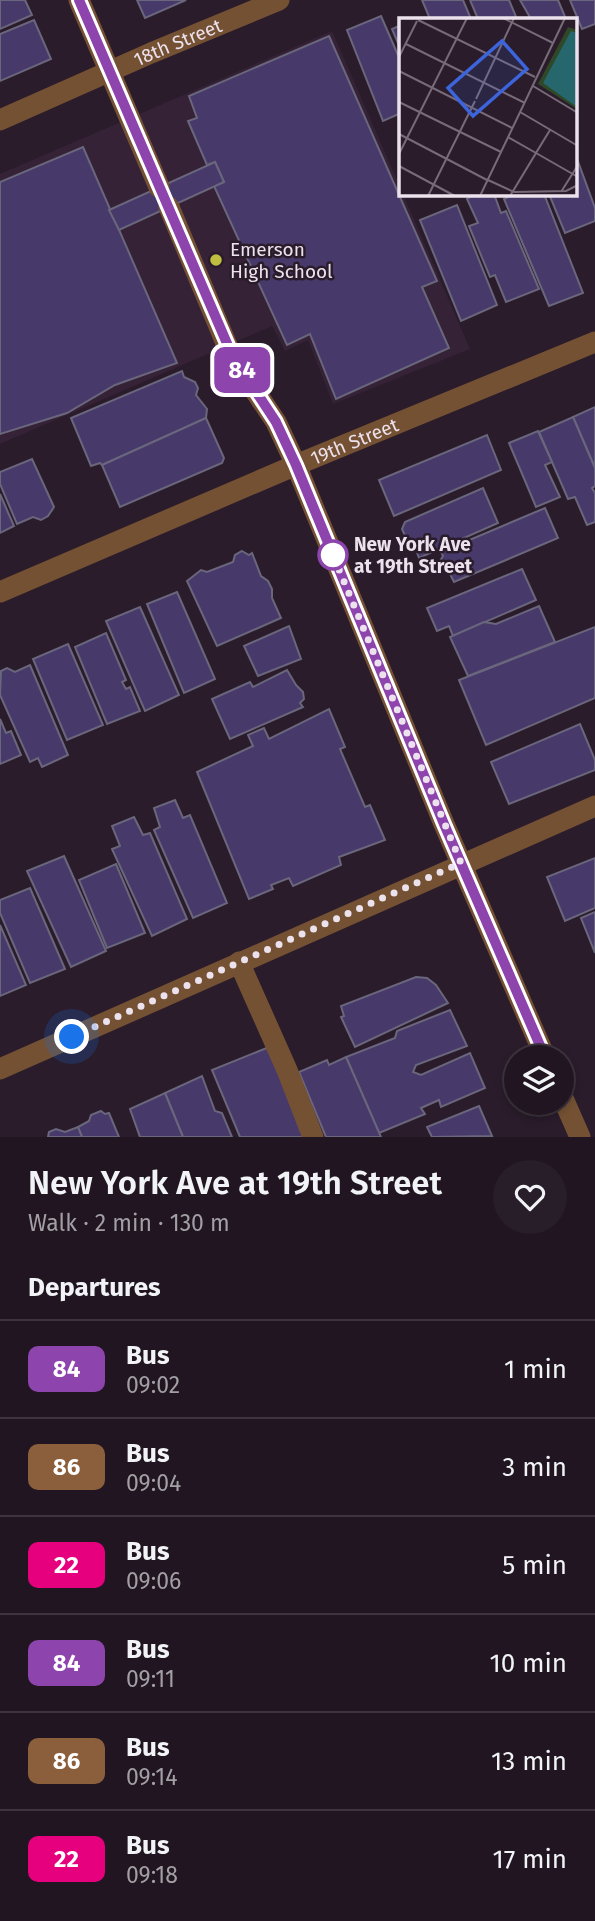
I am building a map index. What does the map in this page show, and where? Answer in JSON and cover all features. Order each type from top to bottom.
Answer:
[{"type":"street","points":[[79,0],[159,187]]},
{"type":"street","name":"18th Street","points":[[0,120],[279,0]]},
{"type":"street","points":[[169,207],[232,355],[276,422],[296,465],[461,863],[540,1045]]},
{"type":"street","name":"19th Street","points":[[0,592],[296,465],[595,342]]},
{"type":"street","points":[[0,1069],[595,806]]},
{"type":"street","points":[[239,962],[287,1070],[313,1137]]},
{"type":"street","points":[[570,1115],[580,1137]]},
{"type":"shaded area","name":"Emerson High School","points":[[332,31],[399,184],[399,196],[404,196],[470,349],[333,404],[308,340],[285,351],[272,326],[0,444],[0,174]]},
{"type":"building","points":[[0,0],[25,0],[32,15],[0,29]]},
{"type":"building","points":[[137,0],[186,0],[145,18]]},
{"type":"building","points":[[422,0],[463,0],[471,18],[430,18]]},
{"type":"building","points":[[470,0],[509,0],[517,18],[478,18]]},
{"type":"building","points":[[520,0],[558,0],[566,18],[530,18]]},
{"type":"building","points":[[570,0],[595,0],[595,24],[582,29]]},
{"type":"building","points":[[381,16],[399,57],[399,114],[383,121],[347,30]]},
{"type":"building","points":[[34,20],[51,59],[0,81],[0,34]]},
{"type":"building","points":[[399,26],[399,45],[392,29]]},
{"type":"building","points":[[329,36],[437,281],[422,287],[449,348],[336,399],[310,334],[287,345],[214,186],[224,182],[215,162],[207,165],[188,121],[197,118],[189,96]]},
{"type":"building","points":[[83,147],[177,363],[115,385],[67,413],[0,434],[0,182]]},
{"type":"building","points":[[578,161],[595,208],[595,221],[565,233],[550,196],[578,196]]},
{"type":"building","points":[[215,162],[224,182],[119,230],[109,210]]},
{"type":"building","points":[[472,196],[495,196],[501,213],[506,211],[539,289],[506,302],[495,275],[490,277],[469,226],[478,223],[467,199]]},
{"type":"building","points":[[511,196],[545,196],[583,293],[549,306],[504,199]]},
{"type":"building","points":[[457,205],[497,305],[461,321],[420,220]]},
{"type":"building","points":[[182,371],[184,377],[195,382],[198,388],[196,395],[207,409],[206,418],[102,465],[100,463],[91,466],[71,418]]},
{"type":"building","points":[[595,407],[595,468],[573,417]]},
{"type":"building","points":[[573,417],[595,468],[595,486],[592,488],[595,493],[595,522],[587,525],[575,497],[568,499],[539,432]]},
{"type":"building","points":[[206,418],[224,458],[222,463],[120,507],[102,465]]},
{"type":"building","points":[[538,431],[552,462],[545,465],[560,497],[536,507],[509,443]]},
{"type":"building","points":[[487,435],[501,470],[394,516],[379,480]]},
{"type":"building","points":[[32,459],[54,507],[48,516],[41,520],[33,517],[17,524],[0,484],[0,472]]},
{"type":"building","points":[[483,488],[498,523],[419,558],[413,542],[406,538],[402,529],[405,522]]},
{"type":"building","points":[[0,494],[14,526],[0,533]]},
{"type":"building","points":[[545,508],[558,538],[454,582],[449,572],[443,570],[441,552]]},
{"type":"building","points":[[242,551],[249,555],[252,553],[261,576],[268,581],[272,589],[272,598],[281,618],[217,646],[187,581],[201,570],[207,572],[233,562],[235,555]]},
{"type":"building","points":[[522,569],[536,600],[453,636],[449,626],[437,631],[427,608]]},
{"type":"building","points":[[177,592],[215,679],[184,693],[147,604]]},
{"type":"building","points":[[539,606],[555,642],[468,676],[450,637],[484,622],[496,624]]},
{"type":"building","points":[[140,607],[179,695],[145,711],[106,621]]},
{"type":"building","points":[[289,626],[301,659],[258,676],[244,646]]},
{"type":"building","points":[[595,627],[595,698],[486,745],[459,680]]},
{"type":"building","points":[[106,633],[126,680],[122,682],[126,689],[130,687],[140,711],[107,724],[75,647]]},
{"type":"building","points":[[68,644],[103,725],[67,740],[33,659]]},
{"type":"building","points":[[30,665],[68,755],[42,767],[38,758],[30,762],[0,695],[1,671],[7,668],[15,672]]},
{"type":"building","points":[[287,670],[303,692],[304,699],[300,703],[303,707],[230,739],[212,699],[250,682],[253,687]]},
{"type":"building","points":[[329,709],[345,747],[340,749],[365,807],[370,805],[385,840],[339,857],[341,865],[293,886],[289,878],[271,885],[273,889],[249,899],[197,772],[253,746],[248,735],[264,728],[269,739]]},
{"type":"building","points":[[0,719],[6,733],[11,731],[21,755],[0,764]]},
{"type":"building","points":[[580,724],[595,760],[595,770],[509,804],[491,762]]},
{"type":"building","points":[[175,800],[183,818],[190,815],[227,903],[193,918],[154,830],[160,827],[154,808]]},
{"type":"building","points":[[134,817],[143,835],[150,833],[187,919],[152,936],[112,849],[120,846],[112,826]]},
{"type":"building","points":[[64,856],[106,951],[71,967],[27,871]]},
{"type":"building","points":[[595,858],[595,908],[565,921],[547,877]]},
{"type":"building","points":[[116,864],[145,933],[107,948],[79,880]]},
{"type":"building","points":[[30,888],[65,969],[30,983],[0,913],[0,900]]},
{"type":"building","points":[[595,912],[595,953],[581,918]]},
{"type":"building","points":[[0,925],[26,985],[0,996]]},
{"type":"building","points":[[416,977],[427,978],[436,985],[448,1003],[355,1047],[341,1017],[344,1016],[341,1006]]},
{"type":"building","points":[[450,1010],[467,1046],[416,1065],[413,1072],[421,1075],[470,1053],[485,1088],[441,1107],[439,1100],[421,1108],[425,1114],[379,1133],[346,1057],[395,1038],[397,1031]]},
{"type":"building","points":[[269,1047],[308,1137],[240,1137],[212,1070]]},
{"type":"building","points":[[346,1057],[381,1137],[326,1137],[299,1072],[327,1060],[329,1065]]},
{"type":"building","points":[[202,1076],[215,1111],[222,1113],[232,1137],[183,1137],[165,1093]]},
{"type":"building","points":[[165,1093],[183,1137],[140,1137],[130,1109]]},
{"type":"building","points":[[479,1106],[492,1136],[432,1137],[427,1127]]},
{"type":"building","points":[[101,1111],[109,1113],[119,1137],[82,1137],[78,1127],[89,1121],[91,1115]]},
{"type":"building","points":[[78,1127],[82,1137],[48,1137],[49,1132],[56,1129],[65,1132]]},
{"type":"bus line","name":"84","points":[[79,0],[232,355],[276,422],[296,465],[444,824],[540,1045]]},
{"type":"place","name":"Emerson High School","points":[[216,260]]},
{"type":"place","name":"New York Ave at 19th Street","points":[[333,555]]},
{"type":"route","points":[[72,1037],[461,863],[333,555]]}]
